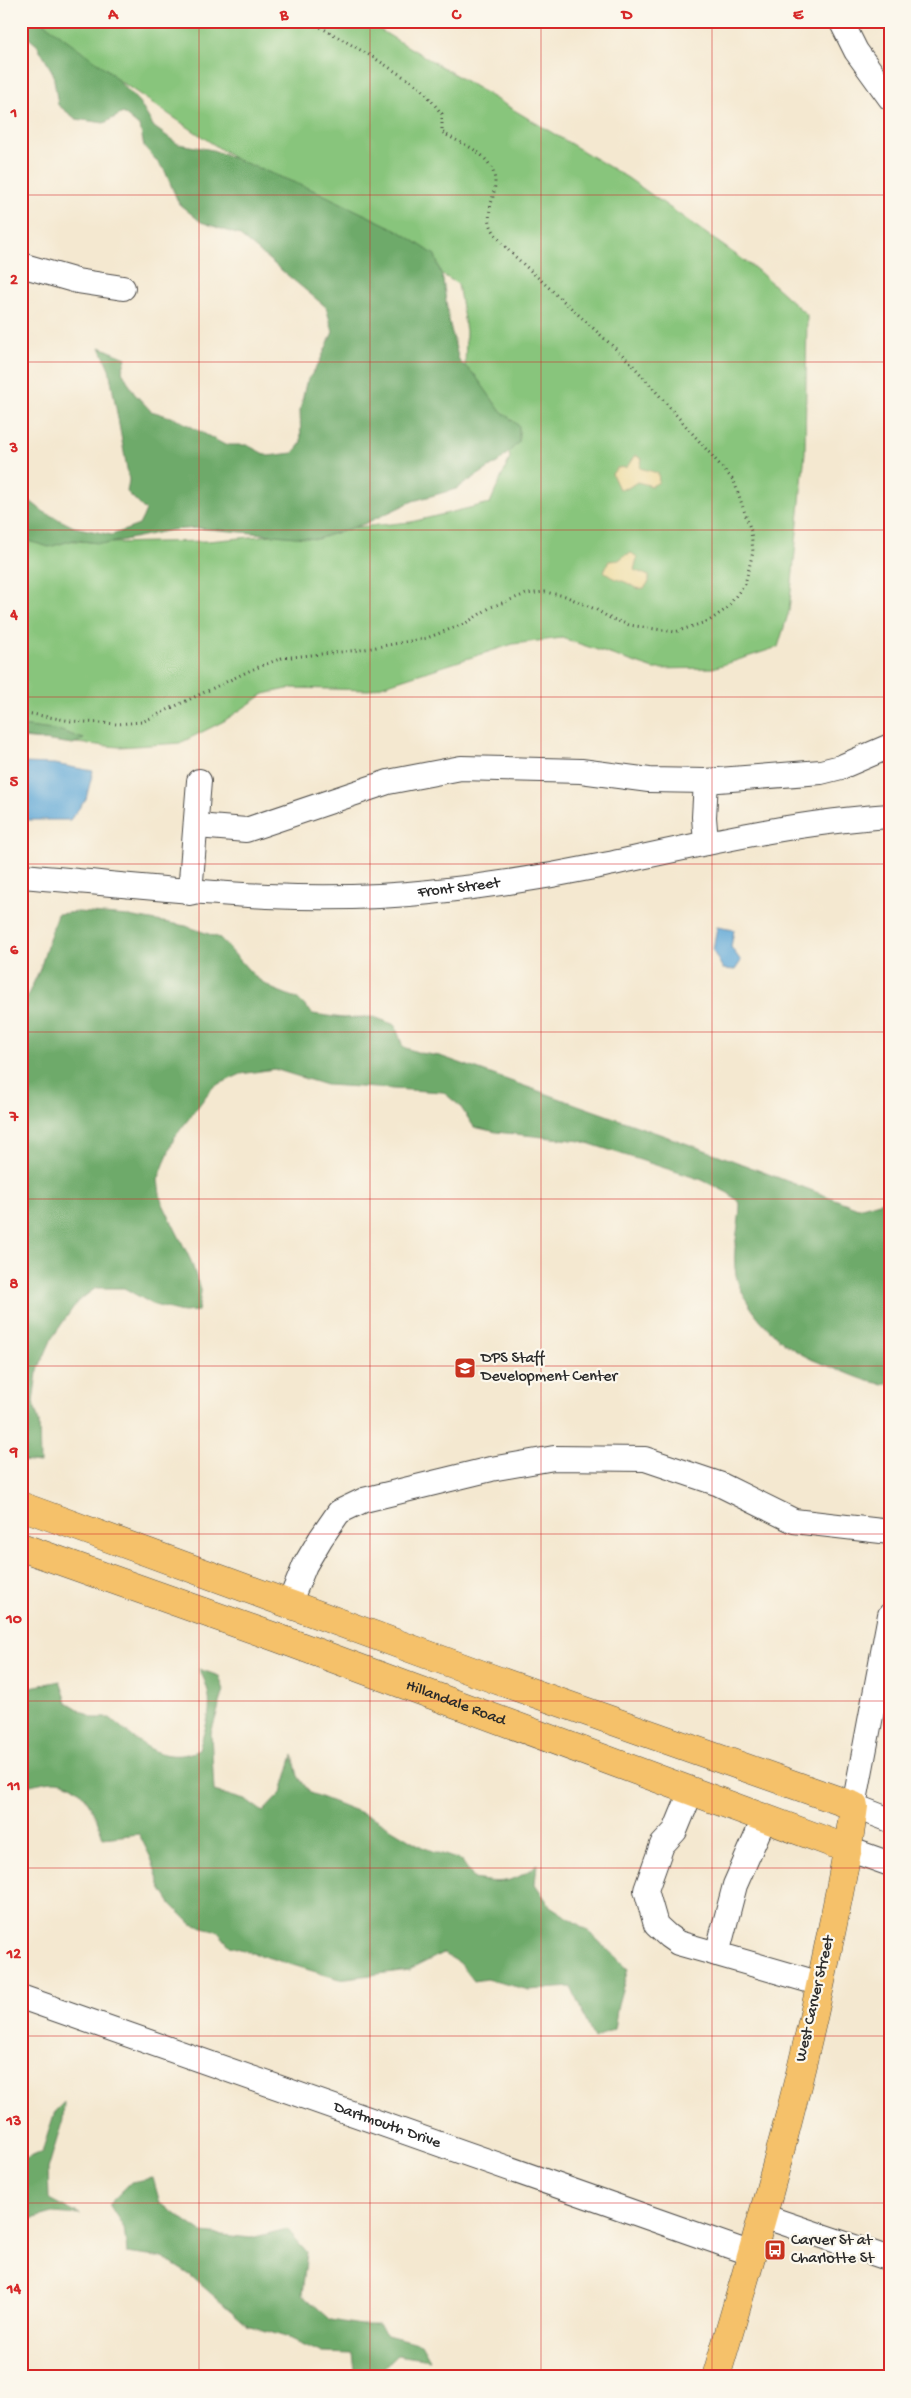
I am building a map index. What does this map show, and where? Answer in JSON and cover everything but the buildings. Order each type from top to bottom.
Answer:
[{"type":"main road","points":[[21,1506],[494,1679],[854,1806]]},
{"type":"main road","name":"Hillandale Road","points":[[21,1547],[278,1638],[848,1849]]},
{"type":"main road","name":"West Carver Street","points":[[716,2377],[763,2216],[821,1984],[848,1849],[854,1806]]},
{"type":"street","points":[[841,21],[856,51],[890,98]]},
{"type":"street","points":[[21,266],[77,281],[123,288]]},
{"type":"street","points":[[197,826],[246,830],[388,782],[461,768],[582,771],[649,780],[706,781],[821,772],[842,767],[890,746]]},
{"type":"street","points":[[190,892],[197,826],[199,781]]},
{"type":"street","points":[[706,781],[704,817],[706,843]]},
{"type":"street","name":"Front Street","points":[[21,876],[190,892],[326,899],[421,893],[533,878],[805,825],[890,816]]},
{"type":"street","points":[[289,1604],[305,1565],[320,1538],[339,1512],[364,1500],[491,1469],[554,1458],[645,1459],[718,1484],[794,1521],[890,1532]]},
{"type":"street","name":"West Carver Street","points":[[854,1806],[890,1616]]},
{"type":"street","points":[[691,1792],[675,1831],[662,1845],[646,1890],[656,1925],[678,1944],[821,1984]]},
{"type":"street","points":[[854,1806],[890,1820]]},
{"type":"street","points":[[717,1954],[735,1885],[764,1819]]},
{"type":"street","name":"Hillandale Road","points":[[848,1849],[890,1864]]},
{"type":"street","name":"Dartmouth Drive","points":[[21,1997],[752,2254]]},
{"type":"street","points":[[763,2216],[890,2259]]},
{"type":"path","points":[[21,712],[71,721],[117,724],[142,722],[251,670],[282,658],[360,650],[427,638],[466,623],[491,608],[526,594],[545,592],[565,596],[629,624],[675,632],[710,621],[726,609],[745,584],[753,552],[751,531],[734,481],[630,362],[529,270],[498,238],[490,218],[495,186],[494,171],[486,159],[476,150],[442,132],[442,114],[421,88],[376,59],[310,21]]},
{"type":"green space","points":[[21,21],[41,21],[109,71],[139,102],[154,127],[178,144],[213,150],[318,192],[399,231],[435,255],[443,280],[449,321],[459,361],[475,375],[499,409],[519,426],[519,442],[500,461],[456,489],[413,501],[364,524],[317,539],[198,528],[171,530],[106,544],[74,540],[49,547],[21,539],[21,494],[44,512],[74,527],[112,535],[139,525],[146,511],[127,492],[129,480],[109,369],[100,347],[126,358],[122,371],[134,393],[151,411],[177,419],[225,445],[247,445],[268,456],[293,453],[301,443],[300,410],[306,383],[319,363],[333,332],[326,307],[239,235],[201,222],[179,204],[165,171],[144,146],[140,127],[123,113],[104,123],[76,119],[58,105],[53,73],[37,45],[21,32]]},
{"type":"green space","points":[[31,21],[365,21],[628,178],[756,269],[807,315],[805,453],[789,611],[778,647],[713,668],[654,669],[562,638],[513,644],[369,690],[292,688],[264,694],[224,721],[180,743],[119,747],[21,738],[21,537],[106,543],[208,541],[411,522],[490,503],[510,458],[502,422],[465,371],[466,331],[458,284],[387,242],[275,186]]},
{"type":"green space","points":[[21,726],[61,731],[84,739],[73,744],[21,737]]},
{"type":"green space","points":[[78,912],[128,916],[186,926],[220,938],[255,977],[273,989],[298,999],[313,1014],[343,1018],[374,1017],[395,1025],[403,1047],[420,1053],[440,1056],[716,1154],[858,1208],[883,1201],[890,1207],[890,1384],[866,1380],[817,1362],[781,1340],[753,1311],[740,1287],[736,1275],[735,1248],[740,1203],[728,1193],[702,1180],[581,1141],[496,1132],[474,1127],[460,1106],[443,1092],[326,1085],[274,1069],[241,1074],[213,1087],[174,1138],[158,1180],[161,1200],[191,1261],[201,1292],[198,1311],[182,1312],[154,1305],[124,1288],[96,1288],[77,1302],[52,1338],[37,1373],[33,1402],[39,1422],[40,1463],[21,1461],[21,1047],[24,1003],[40,969],[57,914]]},
{"type":"green space","points":[[199,1669],[219,1676],[224,1690],[211,1733],[214,1791],[248,1801],[263,1812],[282,1792],[293,1755],[298,1776],[310,1793],[372,1817],[422,1847],[462,1861],[474,1879],[508,1880],[522,1875],[537,1864],[535,1884],[550,1906],[587,1930],[628,1969],[618,2004],[614,2029],[594,2039],[571,1987],[529,1990],[486,1979],[474,1981],[460,1963],[443,1953],[409,1970],[339,1979],[230,1946],[217,1931],[191,1924],[171,1904],[161,1888],[151,1858],[139,1834],[103,1838],[92,1809],[86,1800],[80,1792],[63,1782],[48,1781],[21,1787],[21,1689],[60,1681],[67,1702],[93,1718],[110,1718],[150,1749],[173,1755],[185,1754],[199,1750],[208,1719],[208,1691]]},
{"type":"green space","points":[[64,2102],[63,2119],[48,2169],[49,2199],[80,2215],[53,2213],[21,2222],[21,2161],[42,2152],[55,2111]]},
{"type":"green space","points":[[153,2178],[160,2203],[203,2233],[251,2238],[287,2229],[307,2252],[302,2294],[331,2320],[361,2325],[379,2325],[387,2335],[421,2344],[430,2360],[397,2355],[379,2372],[378,2377],[355,2377],[352,2354],[322,2353],[289,2338],[247,2325],[190,2275],[163,2258],[127,2253],[124,2228],[109,2204],[131,2182]]},
{"type":"sand","points":[[635,455],[642,459],[640,468],[658,473],[659,482],[652,486],[637,482],[628,488],[619,489],[612,474],[617,468],[627,467]]},
{"type":"sand","points":[[632,553],[637,558],[634,570],[649,576],[649,582],[644,588],[636,588],[611,577],[604,571],[609,561],[619,560],[625,555]]},
{"type":"water","points":[[21,763],[54,764],[93,771],[86,799],[70,820],[21,820]]},
{"type":"water","points":[[717,927],[734,930],[731,947],[741,961],[735,970],[723,969],[713,951]]},
{"type":"place","name":"DPS Staff Development Center","points":[[465,1368]]},
{"type":"place","name":"Carver St at Charlotte St","points":[[775,2250]]}]
